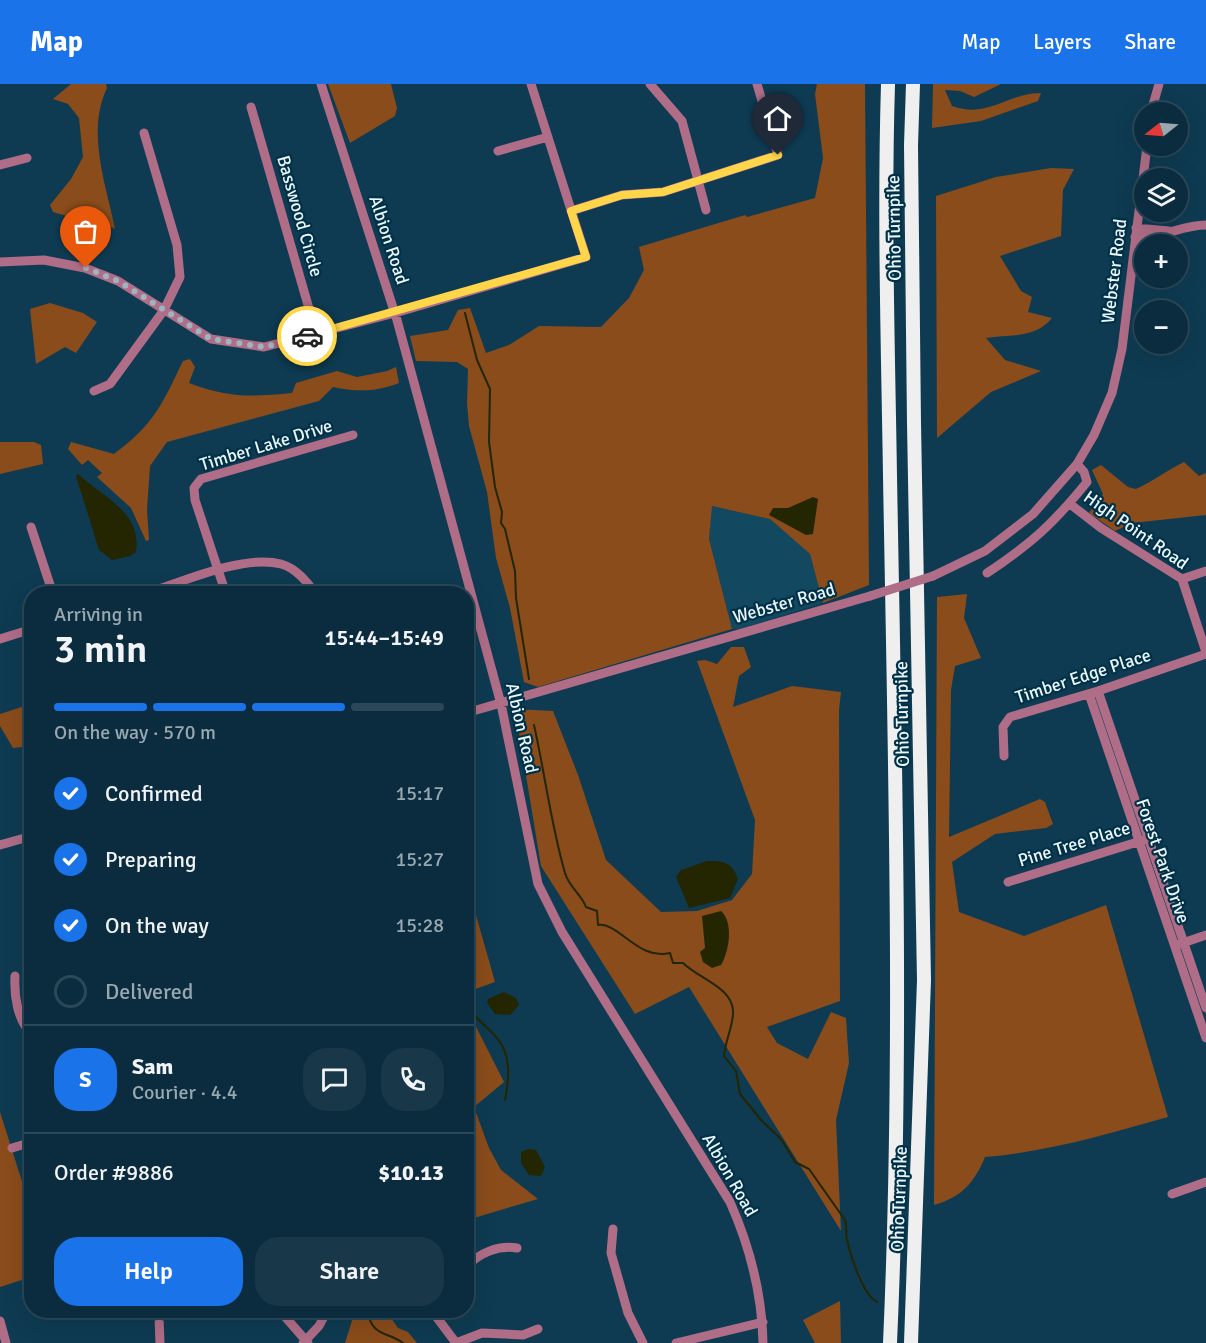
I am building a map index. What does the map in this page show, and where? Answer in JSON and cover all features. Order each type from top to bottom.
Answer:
[{"type":"highway","name":"Ohio Turnpike","points":[[888,84],[889,401],[897,895],[897,1193],[890,1343]]},
{"type":"highway","name":"Ohio Turnpike","points":[[911,1343],[924,980],[914,423],[911,145],[913,84]]},
{"type":"street","name":"Albion Road","points":[[321,84],[395,313],[469,586]]},
{"type":"street","points":[[0,262],[44,260],[86,268],[118,281],[211,339],[237,345],[264,347],[395,313],[586,257],[531,84]]},
{"type":"street","points":[[650,84],[682,121],[706,210]]},
{"type":"street","points":[[571,211],[622,195],[663,192],[778,155],[757,84]]},
{"type":"street","points":[[1154,102],[1160,84]]},
{"type":"street","name":"Basswood Circle","points":[[251,107],[316,333]]},
{"type":"street","points":[[94,392],[110,384],[164,310],[180,277],[177,245],[144,133]]},
{"type":"street","points":[[498,151],[548,137]]},
{"type":"street","name":"Webster Road","points":[[474,711],[933,576],[985,550],[1010,534],[1033,514],[1077,464],[1112,393],[1122,349],[1146,156]]},
{"type":"street","points":[[0,165],[27,158]]},
{"type":"street","points":[[1136,232],[1175,231],[1195,225],[1206,225]]},
{"type":"street","name":"Timber Lake Drive","points":[[224,586],[195,500],[194,488],[201,479],[353,435]]},
{"type":"street","points":[[987,573],[1027,546],[1057,520],[1087,482],[1084,472],[1077,464]]},
{"type":"street","name":"High Point Road","points":[[1070,504],[1101,528],[1182,579],[1206,653]]},
{"type":"street","points":[[31,527],[50,586]]},
{"type":"street","points":[[171,586],[254,561],[283,564],[304,578],[310,586]]},
{"type":"street","points":[[1182,579],[1206,571]]},
{"type":"street","name":"Albion Road","points":[[474,604],[501,704],[538,884],[562,932],[730,1202],[751,1259],[763,1322],[763,1343]]},
{"type":"street","points":[[0,639],[24,632]]},
{"type":"street","name":"Timber Edge Place","points":[[1004,756],[1003,727],[1010,717],[1094,692],[1206,653]]},
{"type":"street","name":"Forest Park Drive","points":[[1094,692],[1179,944],[1206,1038]]},
{"type":"street","points":[[0,845],[24,838]]},
{"type":"street","name":"Pine Tree Place","points":[[1008,882],[1144,840]]},
{"type":"street","points":[[1179,944],[1206,935]]},
{"type":"street","name":"Forest Park Drive","points":[[1179,944],[1206,1008]]},
{"type":"street","points":[[15,976],[14,994],[24,1023]]},
{"type":"street","points":[[12,1148],[24,1144]]},
{"type":"street","points":[[1172,1194],[1206,1182]]},
{"type":"street","points":[[613,1229],[611,1253],[628,1313],[643,1343]]},
{"type":"street","points":[[474,1258],[503,1245],[517,1248]]},
{"type":"street","points":[[159,1318],[160,1343]]},
{"type":"street","points":[[286,1318],[306,1342],[323,1318]]},
{"type":"street","points":[[437,1318],[456,1343],[482,1333],[523,1335],[538,1329]]},
{"type":"street","points":[[0,1321],[6,1343]]},
{"type":"street","points":[[676,1343],[763,1322]]},
{"type":"shaded area","points":[[71,84],[106,84],[107,88],[98,122],[98,140],[103,176],[115,229],[92,217],[70,217],[53,212],[50,205],[71,179],[83,157],[79,118],[68,104],[53,99]]},
{"type":"shaded area","points":[[328,84],[391,84],[397,108],[395,116],[350,143]]},
{"type":"shaded area","points":[[817,84],[865,84],[869,585],[823,603],[810,554],[770,519],[712,506],[709,539],[732,629],[538,687],[524,682],[510,608],[496,558],[487,492],[469,426],[468,369],[457,362],[416,361],[410,336],[448,330],[458,310],[470,308],[486,353],[509,345],[539,326],[601,327],[629,298],[644,270],[639,247],[745,215],[747,217],[815,198],[823,158],[815,94]]},
{"type":"shaded area","points":[[933,84],[1001,84],[974,97],[960,91],[945,90],[952,106],[965,109],[987,108],[1018,97],[1041,93],[1038,101],[981,121],[932,128]]},
{"type":"shaded area","points":[[1051,168],[1074,169],[1063,190],[1061,236],[1000,256],[1021,291],[1032,297],[1028,312],[1052,318],[1045,325],[1030,333],[986,338],[1005,360],[1041,371],[991,392],[937,438],[936,196],[996,177]]},
{"type":"shaded area","points":[[50,303],[83,313],[97,322],[76,353],[65,347],[36,364],[30,309]]},
{"type":"shaded area","points":[[190,359],[195,367],[189,383],[228,394],[252,396],[292,393],[296,383],[337,371],[357,377],[396,367],[399,383],[366,390],[333,387],[319,401],[167,442],[150,466],[147,510],[149,540],[146,541],[131,508],[97,477],[102,473],[88,460],[82,465],[68,449],[71,442],[114,454],[139,433],[156,413],[183,361]]},
{"type":"shaded area","points":[[0,442],[34,442],[41,445],[43,464],[0,474]]},
{"type":"shaded area","points":[[1184,462],[1199,476],[1206,473],[1206,515],[1132,523],[1115,531],[1089,513],[1103,494],[1092,470],[1101,465],[1128,487],[1136,489]]},
{"type":"shaded area","points":[[78,474],[109,498],[127,516],[136,538],[136,552],[130,556],[112,560],[99,550],[76,476]]},
{"type":"shaded area","points":[[813,497],[818,499],[813,534],[806,535],[769,515],[773,508],[788,508]]},
{"type":"shaded area","points":[[711,506],[770,519],[810,554],[823,603],[739,629],[732,629],[709,539]]},
{"type":"shaded area","points":[[967,594],[964,618],[981,658],[955,666],[951,690],[949,837],[1040,799],[1045,802],[1053,824],[1046,828],[995,834],[952,862],[959,912],[1024,936],[1106,905],[1168,1117],[1054,1147],[985,1157],[966,1188],[952,1198],[934,1205],[937,597]]},
{"type":"shaded area","points":[[731,647],[744,647],[751,667],[739,676],[733,707],[792,686],[841,692],[839,710],[840,1001],[767,1027],[777,1043],[808,1059],[831,1012],[846,1018],[849,1063],[836,1120],[841,1231],[689,987],[635,1014],[541,866],[515,709],[553,711],[578,775],[606,860],[661,912],[697,911],[732,900],[752,874],[755,820],[697,661],[705,660],[717,664]]},
{"type":"shaded area","points":[[24,706],[24,747],[13,748],[0,726],[0,714]]},
{"type":"shaded area","points":[[707,861],[727,864],[733,869],[738,879],[730,898],[689,908],[676,877],[681,870]]},
{"type":"shaded area","points":[[474,908],[495,982],[474,990]]},
{"type":"shaded area","points":[[721,911],[728,922],[728,945],[721,965],[712,968],[703,962],[700,952],[705,948],[702,916]]},
{"type":"shaded area","points":[[504,992],[516,998],[519,1005],[510,1015],[495,1014],[487,1003],[488,999]]},
{"type":"shaded area","points":[[474,1023],[504,1082],[474,1107]]},
{"type":"shaded area","points":[[474,1107],[489,1148],[501,1170],[538,1199],[474,1218]]},
{"type":"shaded area","points":[[0,1112],[24,1188],[24,1279],[0,1287]]},
{"type":"shaded area","points":[[528,1149],[536,1150],[545,1167],[541,1176],[529,1175],[521,1163],[521,1152]]},
{"type":"shaded area","points":[[840,1301],[841,1343],[815,1343],[803,1320]]},
{"type":"shaded area","points":[[353,1318],[391,1318],[398,1328],[408,1332],[417,1343],[345,1343]]},
{"type":"waterway","points":[[465,313],[477,360],[490,389],[489,442],[495,487],[502,512],[501,523],[505,529],[515,571],[516,598],[529,679]]},
{"type":"waterway","points":[[534,725],[556,837],[569,882],[586,907],[597,911],[598,925],[614,929],[648,952],[670,953],[673,963],[683,963],[728,997],[733,1014],[724,1056],[736,1071],[740,1094],[762,1121],[781,1139],[795,1162],[809,1169],[845,1220],[846,1237],[854,1264],[867,1291],[877,1302]]},
{"type":"waterway","points":[[474,1014],[496,1037],[505,1051],[508,1067],[505,1100]]},
{"type":"waterway","points":[[370,1318],[377,1330],[403,1343]]},
{"type":"way so far","points":[[86,268],[118,281],[211,339],[237,345],[264,347],[307,336]]},
{"type":"route","points":[[307,336],[395,313],[586,257],[571,211],[622,195],[663,192],[778,155]]}]
